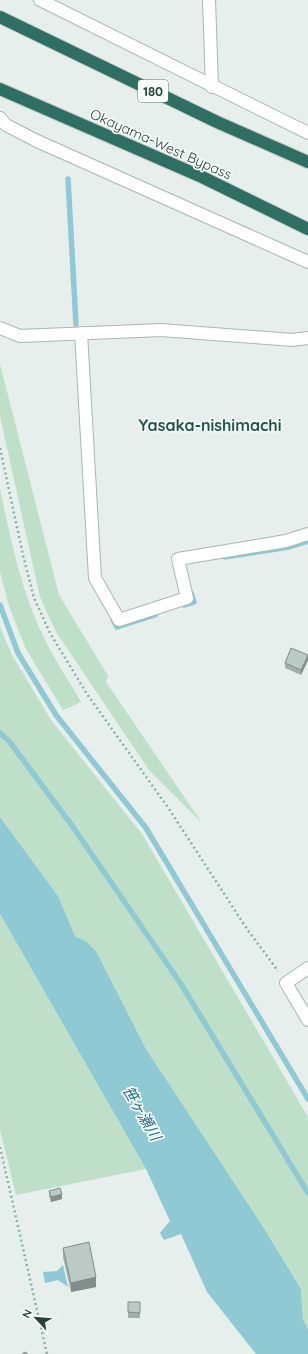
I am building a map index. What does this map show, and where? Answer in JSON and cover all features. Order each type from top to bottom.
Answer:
[{"type":"highway","name":"180","points":[[0,17],[217,122],[308,162]]},
{"type":"highway","name":"Okayama-West Bypass","points":[[0,89],[202,177],[308,230]]},
{"type":"street","points":[[40,0],[212,87],[308,133]]},
{"type":"street","points":[[209,0],[212,87]]},
{"type":"street","points":[[0,118],[6,125],[37,141],[308,262]]},
{"type":"street","points":[[0,328],[20,336],[161,330],[292,340],[308,338]]},
{"type":"street","points":[[81,333],[95,578],[119,620],[187,598],[178,559],[286,541],[308,534]]},
{"type":"street","points":[[308,968],[286,983],[308,1020]]},
{"type":"path","points":[[0,448],[22,555],[34,598],[50,633],[87,694],[169,809],[247,929],[286,983]]},
{"type":"path","points":[[0,1147],[47,1354]]},
{"type":"green space","points":[[0,364],[59,595],[108,676],[106,682],[202,823],[149,770],[56,632],[40,597],[0,416]]},
{"type":"green space","points":[[0,489],[8,527],[29,602],[48,646],[81,702],[63,710],[26,649],[9,606],[0,572]]},
{"type":"green space","points":[[0,627],[12,655],[51,720],[142,834],[308,1117],[308,1329],[303,1320],[301,1289],[262,1225],[146,1049],[96,951],[87,942],[75,936],[58,896],[0,817]]},
{"type":"green space","points":[[0,914],[146,1169],[16,1195],[0,1130]]},
{"type":"water","name":"笹ヶ瀬川","points":[[0,817],[58,896],[75,936],[87,942],[96,951],[146,1049],[262,1225],[301,1289],[303,1320],[308,1329],[308,1354],[256,1354],[207,1292],[181,1234],[164,1240],[160,1233],[170,1221],[146,1169],[0,914]]},
{"type":"water","points":[[63,1265],[68,1287],[58,1280],[45,1283],[43,1272],[57,1271]]},
{"type":"building","points":[[291,648],[308,655],[301,670],[285,663]]},
{"type":"building","points":[[60,1188],[62,1194],[51,1197],[49,1191]]},
{"type":"building","points":[[89,1242],[96,1277],[71,1283],[63,1248]]},
{"type":"building","points":[[128,1302],[140,1302],[140,1313],[128,1312]]},
{"type":"waterway","points":[[68,179],[76,324]]},
{"type":"waterway","points":[[225,557],[289,547],[308,541]]},
{"type":"waterway","points":[[184,605],[194,602],[191,593]]},
{"type":"waterway","points":[[0,605],[18,653],[56,715],[146,828],[308,1099]]},
{"type":"waterway","points":[[113,620],[117,627],[155,615]]},
{"type":"waterway","points":[[0,733],[9,741],[73,827],[181,984],[308,1193]]},
{"type":"district","name":"Yasaka-nishimachi","points":[[210,425]]}]
